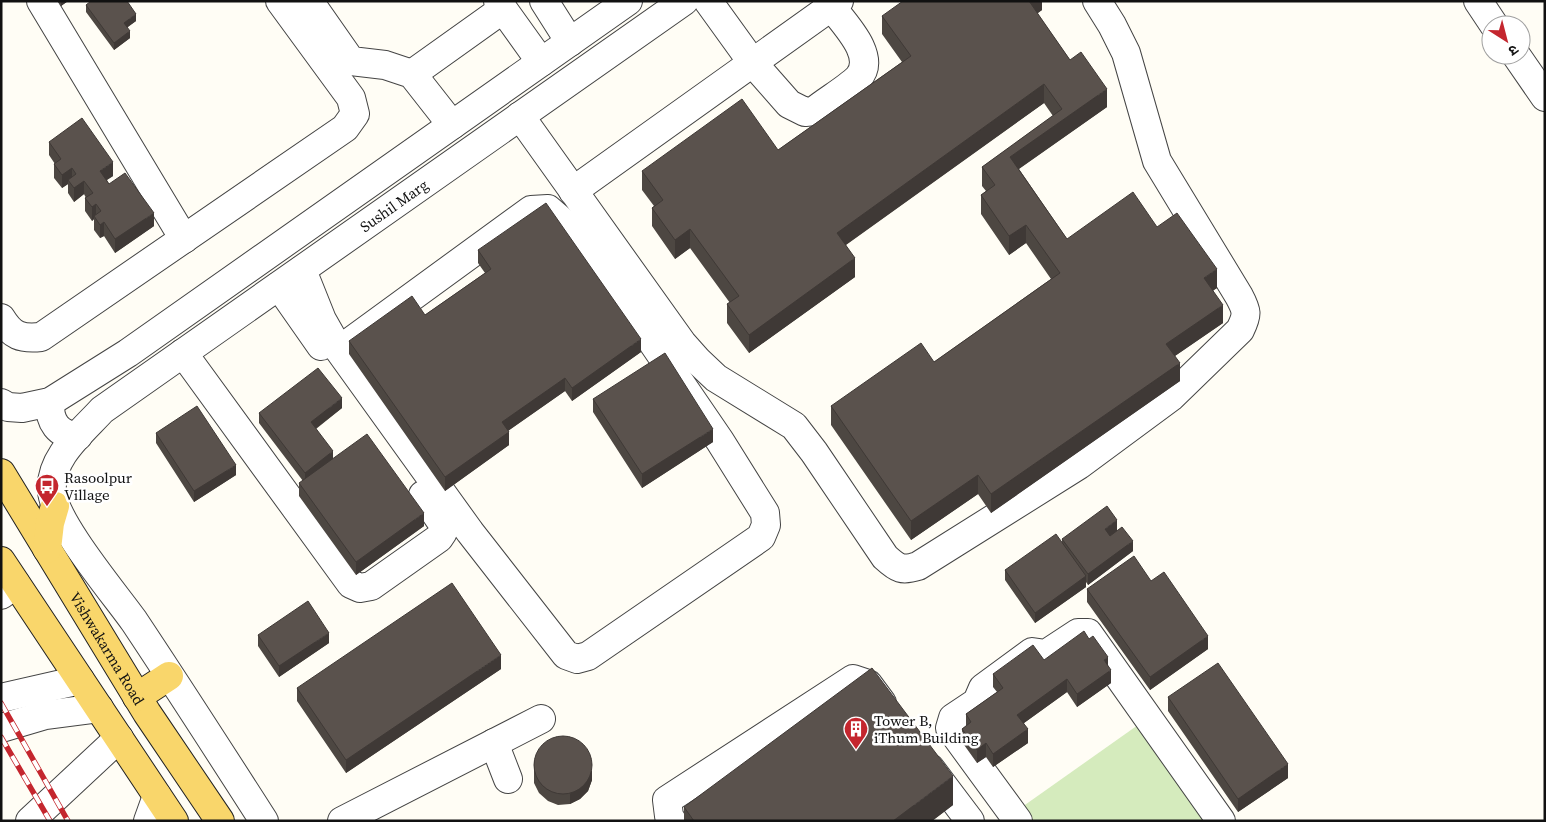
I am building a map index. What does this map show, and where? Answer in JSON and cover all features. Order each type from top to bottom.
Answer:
[{"type":"main road","name":"Vishwakarma Road","points":[[1,473],[137,697],[220,821]]},
{"type":"main road","points":[[47,549],[54,506]]},
{"type":"main road","points":[[1,561],[9,590],[80,680],[119,738],[152,809],[174,821]]},
{"type":"main road","points":[[137,697],[169,676]]},
{"type":"street","points":[[41,1],[184,239]]},
{"type":"street","points":[[1,318],[9,330],[25,338],[41,337],[345,128],[354,114],[351,98],[280,1]]},
{"type":"street","points":[[309,1],[351,62],[385,65],[412,74],[452,125]]},
{"type":"street","points":[[544,1],[570,42]]},
{"type":"street","points":[[1,403],[8,407],[22,408],[50,402],[128,353],[628,1]]},
{"type":"street","name":"Sushil Marg","points":[[54,506],[53,477],[67,448],[102,410],[684,1]]},
{"type":"street","points":[[573,191],[752,62],[832,3],[862,47],[865,59],[863,69],[858,78],[814,111],[805,112],[789,104],[752,62],[708,1]]},
{"type":"street","points":[[520,116],[664,319],[698,362],[716,378],[794,426],[814,452],[885,557],[895,566],[906,570],[918,566],[1079,465],[1171,397],[1240,330],[1246,317],[1245,307],[1239,296],[1157,161],[1126,53],[1097,1]]},
{"type":"street","points":[[1478,1],[1487,15]]},
{"type":"street","points":[[412,74],[500,5],[541,62]]},
{"type":"street","points":[[1523,65],[1545,97]]},
{"type":"street","points":[[302,270],[322,320],[339,350],[470,532],[566,655],[577,659],[588,656],[761,537],[766,525],[765,513],[720,441],[653,344],[563,222],[548,209],[531,210],[339,350]]},
{"type":"street","points":[[183,353],[351,584],[360,588],[370,586],[439,538],[443,532],[442,524],[279,286]]},
{"type":"street","points":[[50,402],[52,420],[58,428],[67,435],[78,436]]},
{"type":"street","points":[[54,506],[133,621],[264,821]]},
{"type":"street","points":[[1018,821],[950,728],[952,718],[976,702],[983,688],[1032,652],[1046,654],[1078,633],[1088,632],[1221,821]]},
{"type":"street","points":[[672,821],[669,816],[667,800],[853,679],[868,684],[896,722]]},
{"type":"street","points":[[1,698],[80,680]]},
{"type":"street","points":[[1,728],[45,716],[99,708]]},
{"type":"street","points":[[342,821],[541,719]]},
{"type":"street","points":[[30,821],[119,738]]},
{"type":"street","points":[[494,743],[508,779]]},
{"type":"street","points":[[913,745],[970,821]]},
{"type":"green space","points":[[1138,725],[1205,821],[1032,821],[1022,807]]},
{"type":"building","points":[[91,1],[127,1],[136,14],[124,23],[130,31],[114,43],[86,5]]},
{"type":"building","points":[[903,1],[1029,1],[1070,60],[1081,52],[1107,89],[1010,157],[1067,239],[1133,192],[1157,227],[1177,213],[1217,269],[1204,278],[1223,305],[1166,344],[1180,363],[991,494],[978,475],[911,521],[831,406],[921,343],[934,362],[1060,273],[1026,225],[1009,236],[981,195],[995,185],[982,167],[1062,109],[1044,84],[837,233],[855,258],[749,335],[727,304],[739,296],[690,229],[675,240],[652,208],[663,200],[642,171],[742,99],[778,150],[911,56],[882,16]]},
{"type":"building","points":[[82,118],[113,162],[100,171],[109,184],[125,173],[154,213],[115,239],[104,222],[100,225],[94,216],[101,211],[96,204],[92,207],[85,198],[93,193],[84,181],[74,188],[68,180],[76,174],[72,168],[62,175],[54,164],[61,159],[49,142]]},
{"type":"building","points":[[546,203],[641,339],[572,388],[565,378],[502,422],[509,432],[445,477],[349,341],[412,296],[425,315],[491,269],[478,250]]},
{"type":"building","points":[[665,353],[713,429],[642,474],[593,399]]},
{"type":"building","points":[[318,368],[342,398],[311,422],[333,451],[305,473],[259,413]]},
{"type":"building","points":[[197,406],[236,465],[194,491],[156,433]]},
{"type":"building","points":[[367,434],[424,513],[356,562],[299,483]]},
{"type":"building","points":[[1107,506],[1117,520],[1105,529],[1110,536],[1122,527],[1133,541],[1088,574],[1062,539]]},
{"type":"building","points":[[1056,534],[1086,576],[1035,613],[1005,570]]},
{"type":"building","points":[[1134,556],[1151,581],[1164,572],[1208,636],[1150,677],[1087,589]]},
{"type":"building","points":[[452,583],[501,655],[346,760],[297,688]]},
{"type":"building","points":[[308,601],[329,633],[279,666],[258,635]]},
{"type":"building","points":[[1084,631],[1089,639],[1093,636],[1108,657],[1104,660],[1111,670],[1077,694],[1067,679],[1017,715],[1028,729],[993,754],[986,743],[977,750],[962,729],[971,722],[966,714],[1003,688],[993,674],[1033,645],[1044,660]]},
{"type":"building","points":[[1218,663],[1288,764],[1238,799],[1168,697]]},
{"type":"building","name":"Tower B, iThum Building","points":[[872,668],[953,776],[893,821],[694,821],[684,807]]},
{"type":"building","points":[[557,736],[569,736],[584,744],[592,759],[592,771],[584,786],[569,794],[557,794],[542,786],[534,771],[534,759],[542,744]]},
{"type":"railway","points":[[1,703],[68,821]]},
{"type":"railway","points":[[1,737],[50,821]]},
{"type":"place","name":"Rasoolpur Village","points":[[47,507]]},
{"type":"place","name":"Tower B, iThum Building","points":[[856,750]]}]
